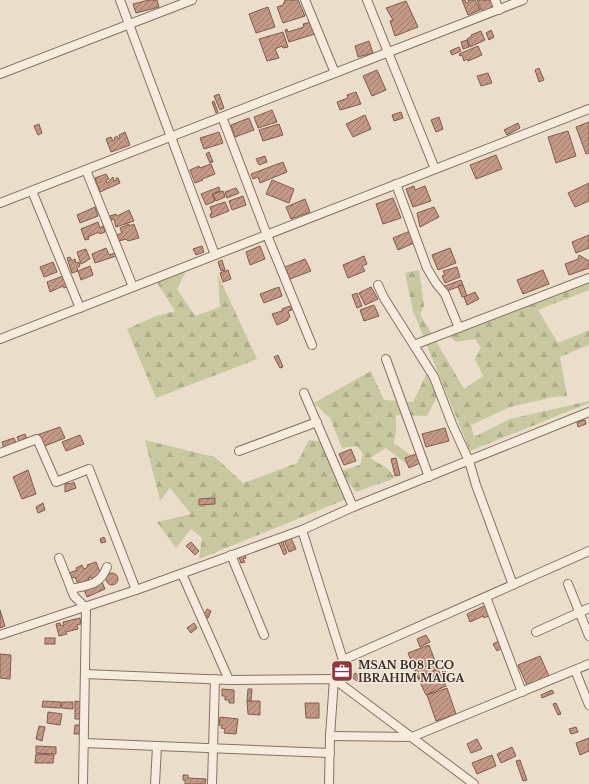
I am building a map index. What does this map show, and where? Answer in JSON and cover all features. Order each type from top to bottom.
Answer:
[{"type":"street","points":[[120,0],[215,255]]},
{"type":"street","points":[[0,74],[192,0]]},
{"type":"street","points":[[305,0],[335,73]]},
{"type":"street","points":[[367,0],[435,169]]},
{"type":"street","points":[[495,0],[499,10]]},
{"type":"street","points":[[0,203],[523,0]]},
{"type":"street","points":[[0,337],[80,308],[589,109]]},
{"type":"street","points":[[222,117],[267,235],[312,345]]},
{"type":"street","points":[[86,170],[133,287]]},
{"type":"street","points":[[396,184],[428,268],[436,283],[445,294],[459,328]]},
{"type":"street","points":[[32,191],[80,308]]},
{"type":"street","points":[[414,345],[589,278]]},
{"type":"street","points":[[378,285],[384,298],[434,377],[452,424],[469,460],[476,485],[513,585]]},
{"type":"street","points":[[386,359],[429,476]]},
{"type":"street","points":[[304,393],[353,507]]},
{"type":"street","points":[[0,635],[86,608],[302,530],[353,507],[589,412]]},
{"type":"street","points":[[239,451],[317,422]]},
{"type":"street","points":[[0,453],[37,439],[56,482],[90,469],[136,590]]},
{"type":"street","points":[[302,530],[343,660]]},
{"type":"street","points":[[329,784],[330,736],[334,679],[343,660],[589,551]]},
{"type":"street","points":[[231,555],[264,635]]},
{"type":"street","points":[[59,558],[74,596],[86,608],[84,784]]},
{"type":"street","points":[[71,589],[89,585],[103,577],[107,567]]},
{"type":"street","points":[[182,574],[229,680]]},
{"type":"street","points":[[568,584],[589,636]]},
{"type":"street","points":[[486,597],[522,692]]},
{"type":"street","points":[[536,632],[589,608]]},
{"type":"street","points":[[330,736],[412,737],[589,664]]},
{"type":"street","points":[[575,670],[589,704]]},
{"type":"street","points":[[85,674],[229,680],[334,679],[474,784]]},
{"type":"street","points":[[212,784],[215,679]]},
{"type":"street","points":[[84,743],[330,753]]},
{"type":"street","points":[[155,784],[157,746]]},
{"type":"green space","points":[[187,269],[177,289],[195,316],[220,307],[218,275],[257,359],[156,398],[127,329],[156,316],[175,311],[156,281]]},
{"type":"green space","points":[[419,270],[424,306],[420,314],[464,389],[483,376],[475,359],[481,348],[475,339],[456,342],[443,331],[589,279],[589,290],[538,310],[558,343],[589,330],[589,345],[560,357],[567,396],[554,397],[510,407],[471,425],[474,437],[510,419],[589,401],[589,403],[470,451],[413,311],[405,273]]},
{"type":"green space","points":[[371,371],[384,400],[413,402],[427,373],[437,397],[427,416],[396,415],[394,443],[412,456],[408,465],[386,448],[370,458],[388,469],[395,478],[356,492],[340,471],[360,465],[363,454],[357,446],[342,448],[330,418],[314,403]]},
{"type":"green space","points":[[145,440],[215,457],[243,483],[297,463],[309,440],[324,442],[349,498],[199,559],[202,538],[191,529],[176,548],[157,522],[191,514],[170,488],[160,501]]},
{"type":"building","points":[[149,0],[157,0],[159,7],[136,13],[133,4]]},
{"type":"building","points":[[285,0],[298,0],[305,16],[283,23],[277,7],[283,5]]},
{"type":"building","points":[[462,0],[465,0],[466,3],[469,2],[468,0],[475,0],[480,10],[468,15]]},
{"type":"building","points":[[477,0],[491,0],[494,7],[482,12]]},
{"type":"building","points":[[406,1],[418,27],[395,36],[390,21],[393,20],[386,8]]},
{"type":"building","points":[[268,7],[275,27],[256,33],[249,14]]},
{"type":"building","points":[[311,22],[315,34],[289,42],[285,30],[287,29],[288,32],[304,27],[303,24]]},
{"type":"building","points":[[491,30],[494,37],[489,40],[486,33]]},
{"type":"building","points":[[481,31],[485,40],[470,47],[467,39],[472,36],[471,35]]},
{"type":"building","points":[[283,32],[288,47],[283,48],[282,46],[275,49],[279,58],[267,61],[259,39]]},
{"type":"building","points":[[467,40],[469,47],[463,49],[461,42]]},
{"type":"building","points":[[369,41],[373,53],[358,57],[355,46]]},
{"type":"building","points":[[478,46],[482,55],[468,61],[467,59],[464,61],[462,55],[460,56],[459,54]]},
{"type":"building","points":[[459,47],[461,51],[452,55],[450,51]]},
{"type":"building","points":[[539,68],[544,80],[539,82],[535,70]]},
{"type":"building","points":[[377,70],[386,90],[372,96],[363,76]]},
{"type":"building","points":[[488,73],[492,83],[481,86],[477,76]]},
{"type":"building","points":[[356,92],[361,104],[340,110],[337,102],[348,98],[347,95]]},
{"type":"building","points":[[219,94],[224,108],[220,110],[214,96]]},
{"type":"building","points":[[214,101],[218,112],[216,113],[212,102]]},
{"type":"building","points":[[272,110],[277,122],[258,128],[254,117]]},
{"type":"building","points":[[401,112],[403,118],[394,121],[392,115]]},
{"type":"building","points":[[365,115],[371,129],[353,137],[346,124]]},
{"type":"building","points":[[439,117],[443,129],[436,132],[431,120]]},
{"type":"building","points":[[249,118],[254,130],[235,137],[231,125]]},
{"type":"building","points":[[589,122],[589,153],[586,154],[576,127]]},
{"type":"building","points":[[518,123],[520,128],[507,135],[504,130]]},
{"type":"building","points":[[39,124],[42,133],[38,135],[34,126]]},
{"type":"building","points":[[279,124],[283,135],[263,141],[259,130]]},
{"type":"building","points":[[568,131],[576,156],[556,163],[548,137]]},
{"type":"building","points":[[125,132],[130,145],[111,152],[106,139],[111,137],[113,141],[117,136],[118,139],[120,138],[119,135]]},
{"type":"building","points":[[219,132],[223,143],[204,149],[200,138]]},
{"type":"building","points":[[209,152],[213,162],[210,163],[206,154]]},
{"type":"building","points":[[496,155],[502,169],[476,179],[470,165]]},
{"type":"building","points":[[265,156],[267,162],[259,165],[256,159]]},
{"type":"building","points":[[283,162],[287,172],[260,183],[258,177],[253,179],[251,174]]},
{"type":"building","points":[[211,164],[215,174],[195,183],[190,170],[199,166],[200,168]]},
{"type":"building","points":[[106,174],[109,179],[106,180],[107,183],[113,177],[114,181],[118,178],[120,183],[100,192],[95,178]]},
{"type":"building","points":[[272,180],[294,189],[289,203],[266,194]]},
{"type":"building","points":[[589,183],[589,201],[575,207],[568,193]]},
{"type":"building","points":[[414,186],[415,190],[425,186],[431,201],[413,207],[406,189]]},
{"type":"building","points":[[219,187],[220,191],[212,194],[215,201],[206,205],[201,194]]},
{"type":"building","points":[[236,188],[239,193],[227,198],[225,192]]},
{"type":"building","points":[[223,191],[225,197],[216,201],[213,194]]},
{"type":"building","points":[[243,196],[246,205],[232,210],[229,201]]},
{"type":"building","points":[[393,198],[401,218],[383,224],[376,204]]},
{"type":"building","points":[[305,199],[310,212],[291,219],[286,207]]},
{"type":"building","points":[[225,202],[229,211],[211,218],[210,214],[212,213],[210,207]]},
{"type":"building","points":[[95,207],[98,216],[80,223],[77,215]]},
{"type":"building","points":[[434,207],[439,217],[420,227],[417,213]]},
{"type":"building","points":[[129,210],[134,221],[116,227],[114,219],[111,220],[110,216],[116,214],[117,216]]},
{"type":"building","points":[[98,222],[100,228],[103,226],[105,232],[100,234],[99,232],[85,240],[81,229]]},
{"type":"building","points":[[129,224],[129,226],[134,224],[139,238],[128,241],[126,239],[119,241],[117,235],[122,233],[120,228]]},
{"type":"building","points":[[410,231],[414,243],[398,250],[393,238]]},
{"type":"building","points":[[589,235],[589,248],[576,253],[572,242]]},
{"type":"building","points":[[202,246],[204,252],[196,255],[193,249]]},
{"type":"building","points":[[260,246],[265,259],[250,265],[246,252]]},
{"type":"building","points":[[106,248],[109,255],[115,253],[116,256],[95,263],[92,254]]},
{"type":"building","points":[[450,248],[456,263],[438,270],[432,255]]},
{"type":"building","points":[[86,249],[90,259],[81,264],[77,252]]},
{"type":"building","points":[[579,255],[589,261],[589,268],[569,275],[565,264],[578,259]]},
{"type":"building","points":[[364,256],[367,264],[362,266],[365,271],[348,278],[343,265]]},
{"type":"building","points":[[70,257],[72,261],[75,259],[76,263],[79,262],[80,266],[77,268],[78,271],[72,273],[67,258]]},
{"type":"building","points":[[305,259],[311,271],[290,279],[285,267]]},
{"type":"building","points":[[222,260],[225,270],[221,271],[218,262]]},
{"type":"building","points":[[53,262],[57,272],[44,277],[40,267]]},
{"type":"building","points":[[90,266],[93,275],[81,280],[78,271]]},
{"type":"building","points":[[457,267],[460,277],[445,283],[442,276],[445,275],[443,271]]},
{"type":"building","points":[[228,270],[231,279],[223,282],[220,273]]},
{"type":"building","points":[[543,270],[549,284],[523,294],[517,280]]},
{"type":"building","points":[[63,276],[70,286],[64,288],[63,286],[50,292],[47,282]]},
{"type":"building","points":[[461,280],[463,285],[444,292],[442,287]]},
{"type":"building","points":[[463,285],[467,296],[462,297],[458,286]]},
{"type":"building","points":[[279,287],[282,296],[264,303],[260,294]]},
{"type":"building","points":[[371,287],[378,299],[365,305],[359,293]]},
{"type":"building","points":[[475,292],[479,299],[467,305],[464,297]]},
{"type":"building","points":[[357,293],[362,306],[357,308],[352,295]]},
{"type":"building","points":[[374,305],[379,316],[364,321],[360,310]]},
{"type":"building","points":[[290,306],[292,310],[288,311],[290,317],[288,320],[277,325],[272,314],[282,311],[282,309]]},
{"type":"building","points":[[278,355],[283,367],[280,368],[274,357]]},
{"type":"building","points":[[585,420],[586,424],[578,427],[577,422]]},
{"type":"building","points":[[60,427],[65,438],[42,447],[37,435]]},
{"type":"building","points":[[445,428],[449,441],[426,447],[422,434]]},
{"type":"building","points":[[25,434],[27,439],[19,442],[17,437]]},
{"type":"building","points":[[80,435],[84,444],[66,451],[62,442]]},
{"type":"building","points":[[14,438],[17,445],[4,449],[2,442]]},
{"type":"building","points":[[351,449],[356,461],[344,465],[339,454]]},
{"type":"building","points":[[416,454],[420,463],[409,468],[405,458]]},
{"type":"building","points":[[396,458],[400,475],[395,476],[391,459]]},
{"type":"building","points":[[28,470],[36,494],[22,499],[13,477]]},
{"type":"building","points":[[74,482],[76,488],[65,492],[65,484]]},
{"type":"building","points":[[215,498],[215,504],[199,505],[199,499]]},
{"type":"building","points":[[43,503],[45,510],[38,513],[36,507]]},
{"type":"building","points":[[104,537],[106,542],[101,543],[100,539]]},
{"type":"building","points":[[291,538],[296,549],[289,552],[284,540]]},
{"type":"building","points":[[191,542],[199,551],[195,555],[186,546]]},
{"type":"building","points":[[283,542],[287,553],[284,555],[279,543]]},
{"type":"building","points":[[245,555],[246,558],[243,559],[245,562],[241,563],[239,557]]},
{"type":"building","points":[[96,562],[102,577],[93,580],[92,577],[88,578],[89,580],[82,584],[78,584],[75,577],[72,578],[69,573],[77,570],[76,568],[82,565],[84,569],[88,567],[87,565]]},
{"type":"building","points":[[110,573],[114,573],[118,579],[114,585],[110,585],[106,581],[106,577]]},
{"type":"building","points":[[102,582],[105,589],[87,597],[84,590]]},
{"type":"building","points":[[486,605],[491,615],[484,618],[483,616],[470,622],[467,614]]},
{"type":"building","points":[[207,609],[211,611],[208,618],[204,615]]},
{"type":"building","points":[[0,610],[5,626],[0,628]]},
{"type":"building","points":[[80,618],[81,624],[77,625],[78,629],[66,632],[67,634],[59,636],[56,624],[60,623],[61,626],[64,625],[63,622]]},
{"type":"building","points":[[194,623],[197,628],[191,633],[187,628]]},
{"type":"building","points":[[426,635],[430,642],[420,647],[417,639]]},
{"type":"building","points":[[45,638],[55,638],[55,644],[45,644]]},
{"type":"building","points":[[499,641],[502,648],[497,651],[493,644]]},
{"type":"building","points":[[429,645],[438,669],[418,678],[408,653]]},
{"type":"building","points":[[0,654],[11,655],[10,679],[0,678]]},
{"type":"building","points":[[540,656],[549,676],[527,685],[518,665]]},
{"type":"building","points":[[438,669],[446,686],[426,695],[418,678]]},
{"type":"building","points":[[355,673],[363,678],[359,683],[352,677]]},
{"type":"building","points":[[447,688],[456,714],[436,721],[427,695]]},
{"type":"building","points":[[222,689],[234,690],[234,703],[229,703],[229,700],[225,700],[225,696],[222,696]]},
{"type":"building","points":[[248,689],[252,689],[251,701],[247,701]]},
{"type":"building","points":[[552,690],[554,693],[542,698],[541,695]]},
{"type":"building","points":[[43,701],[61,702],[60,708],[42,707]]},
{"type":"building","points":[[75,701],[81,702],[80,719],[75,719]]},
{"type":"building","points":[[247,701],[260,701],[260,715],[248,714]]},
{"type":"building","points":[[62,702],[73,702],[73,709],[61,708]]},
{"type":"building","points":[[305,703],[319,703],[319,718],[306,718]]},
{"type":"building","points":[[556,703],[561,714],[558,715],[553,704]]},
{"type":"building","points":[[48,712],[62,714],[60,725],[47,723]]},
{"type":"building","points":[[220,717],[238,719],[236,734],[224,733],[225,729],[221,728],[222,726],[219,725]]},
{"type":"building","points":[[75,725],[80,725],[79,734],[74,734]]},
{"type":"building","points":[[39,726],[45,727],[42,741],[36,739]]},
{"type":"building","points":[[576,727],[578,732],[571,734],[569,729]]},
{"type":"building","points":[[589,738],[589,751],[580,755],[576,743]]},
{"type":"building","points":[[477,739],[482,749],[471,753],[467,744]]},
{"type":"building","points":[[36,746],[56,747],[56,754],[36,753]]},
{"type":"building","points":[[512,747],[516,756],[501,763],[497,754]]},
{"type":"building","points":[[36,754],[54,755],[53,763],[35,763]]},
{"type":"building","points":[[492,755],[496,766],[477,774],[472,763]]},
{"type":"building","points":[[520,760],[527,780],[523,781],[516,761]]},
{"type":"building","points":[[183,775],[188,775],[188,778],[206,779],[205,784],[185,784]]},
{"type":"place","name":"MSAN B08 PCO IBRAHIM MAÏGA","points":[[342,671]]}]
